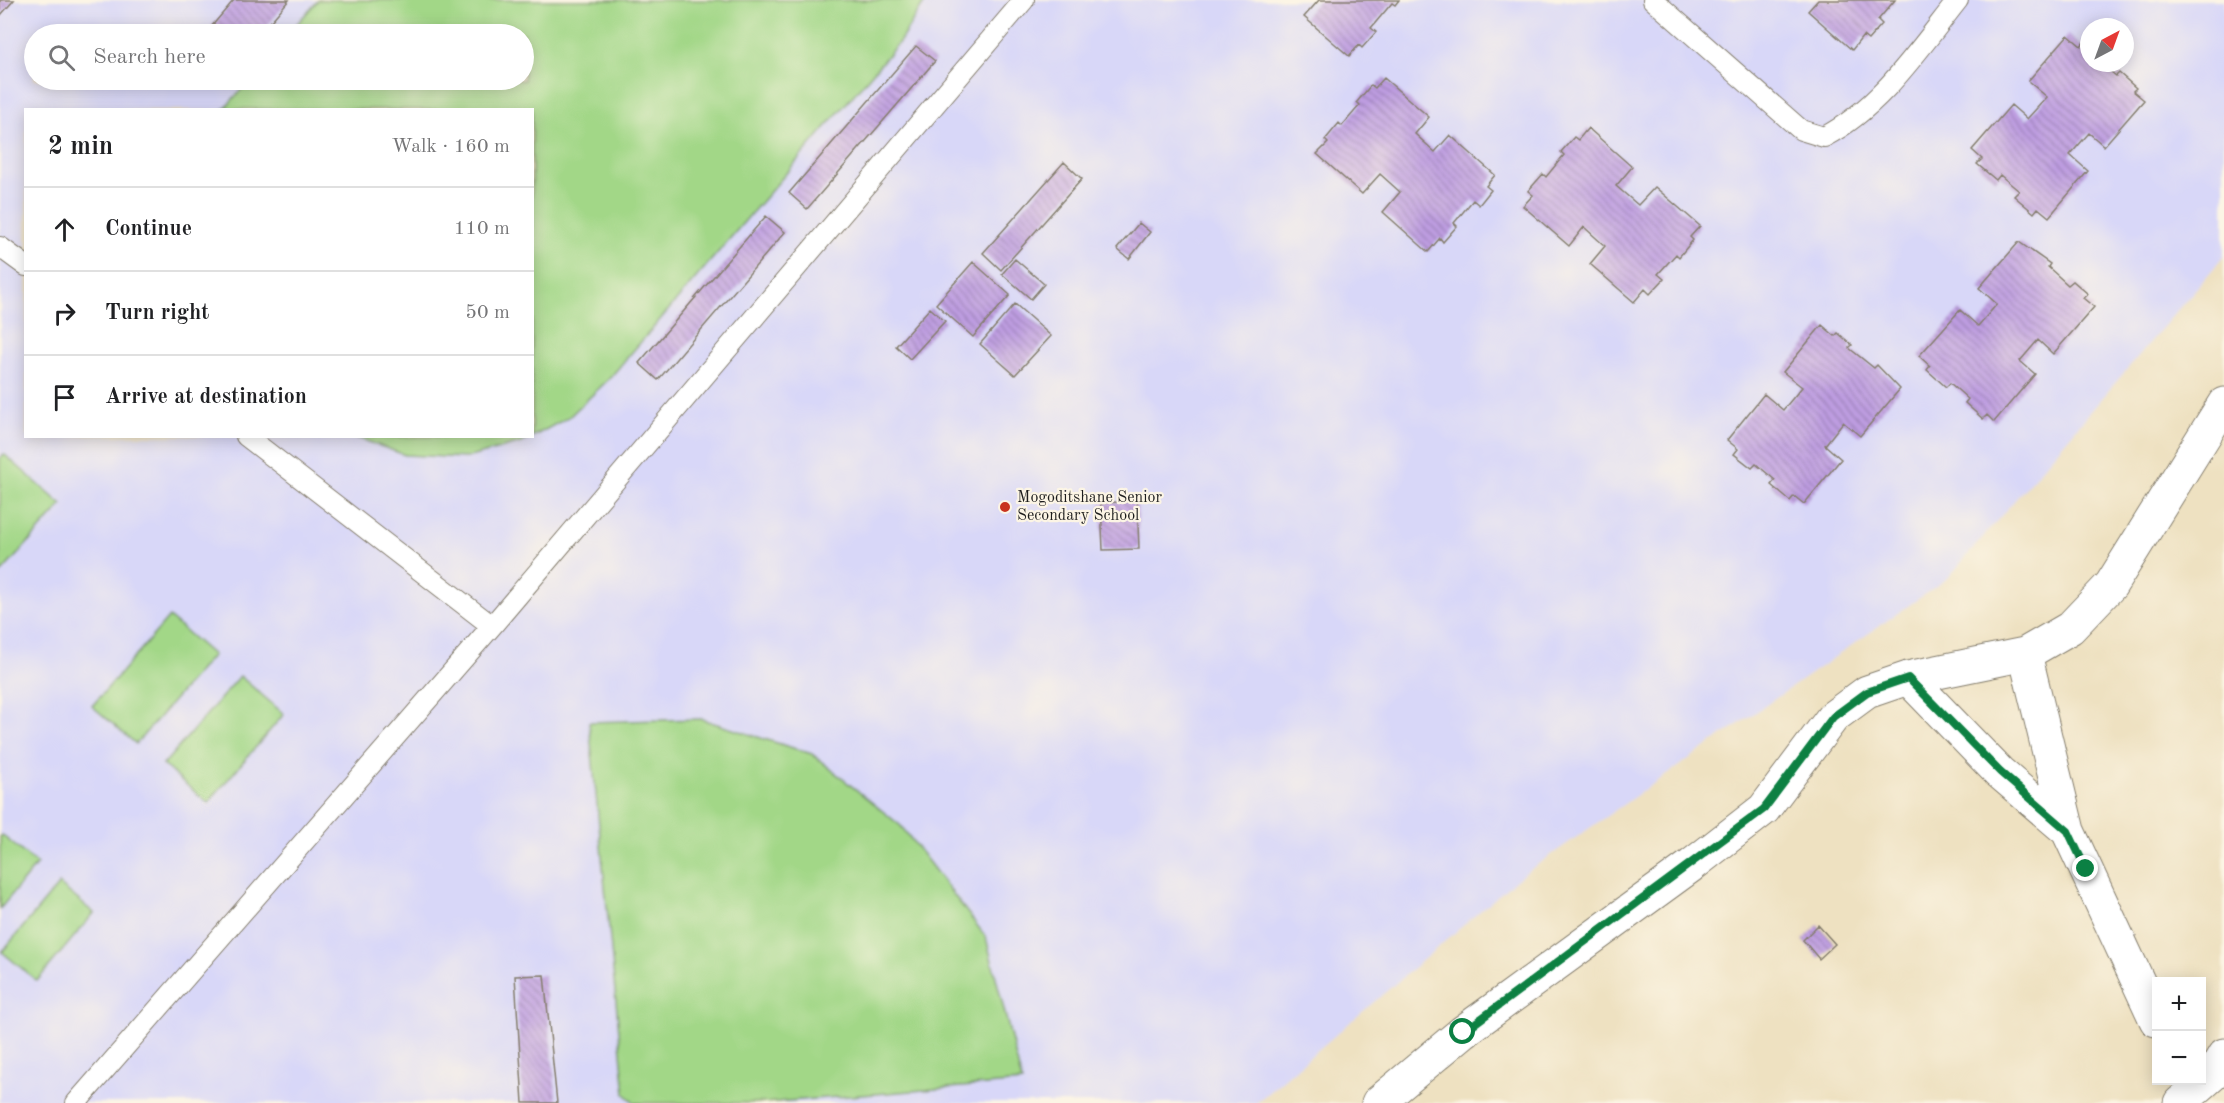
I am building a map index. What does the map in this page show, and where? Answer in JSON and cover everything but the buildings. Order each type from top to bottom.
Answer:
[{"type":"street","points":[[1378,1103],[1463,1032],[1764,809],[1833,717],[1867,692],[1908,678],[2025,654],[2070,628],[2111,585],[2224,404]]},
{"type":"street","points":[[2025,654],[2068,831],[2152,1009]]},
{"type":"street","points":[[1908,678],[2000,772],[2068,831]]},
{"type":"street","points":[[2180,1103],[2216,1068]]},
{"type":"lane","points":[[76,1103],[492,626],[1024,0]]},
{"type":"lane","points":[[1653,0],[1801,130],[1824,137],[1848,125],[1899,73],[1958,0]]},
{"type":"lane","points":[[0,247],[24,265]]},
{"type":"lane","points":[[249,438],[492,626]]},
{"type":"shaded area","name":"Mogoditshane Senior Secondary School","points":[[0,0],[2224,0],[2224,256],[1948,578],[1521,876],[1256,1103],[0,1103]]},
{"type":"green space","points":[[318,0],[926,0],[900,41],[609,379],[569,417],[534,436],[534,108],[225,108],[241,90],[534,90],[534,24],[297,24]]},
{"type":"green space","points":[[358,438],[530,438],[521,443],[466,458],[405,455]]},
{"type":"green space","points":[[4,454],[62,505],[0,574],[0,458]]},
{"type":"green space","points":[[169,617],[213,655],[136,744],[92,706]]},
{"type":"green space","points":[[240,676],[284,714],[208,803],[163,765]]},
{"type":"green space","points":[[701,719],[812,754],[901,826],[986,937],[1022,1082],[764,1103],[635,1103],[625,1094],[589,722]]},
{"type":"green space","points":[[2,835],[37,864],[0,909],[0,837]]},
{"type":"green space","points":[[59,884],[94,913],[37,981],[2,952]]},
{"type":"place","name":"Mogoditshane Senior Secondary School","points":[[1005,507]]},
{"type":"route","points":[[1463,1032],[1692,865],[1764,809],[1833,717],[1867,692],[1908,678],[2000,772],[2068,831],[2086,869]]}]
